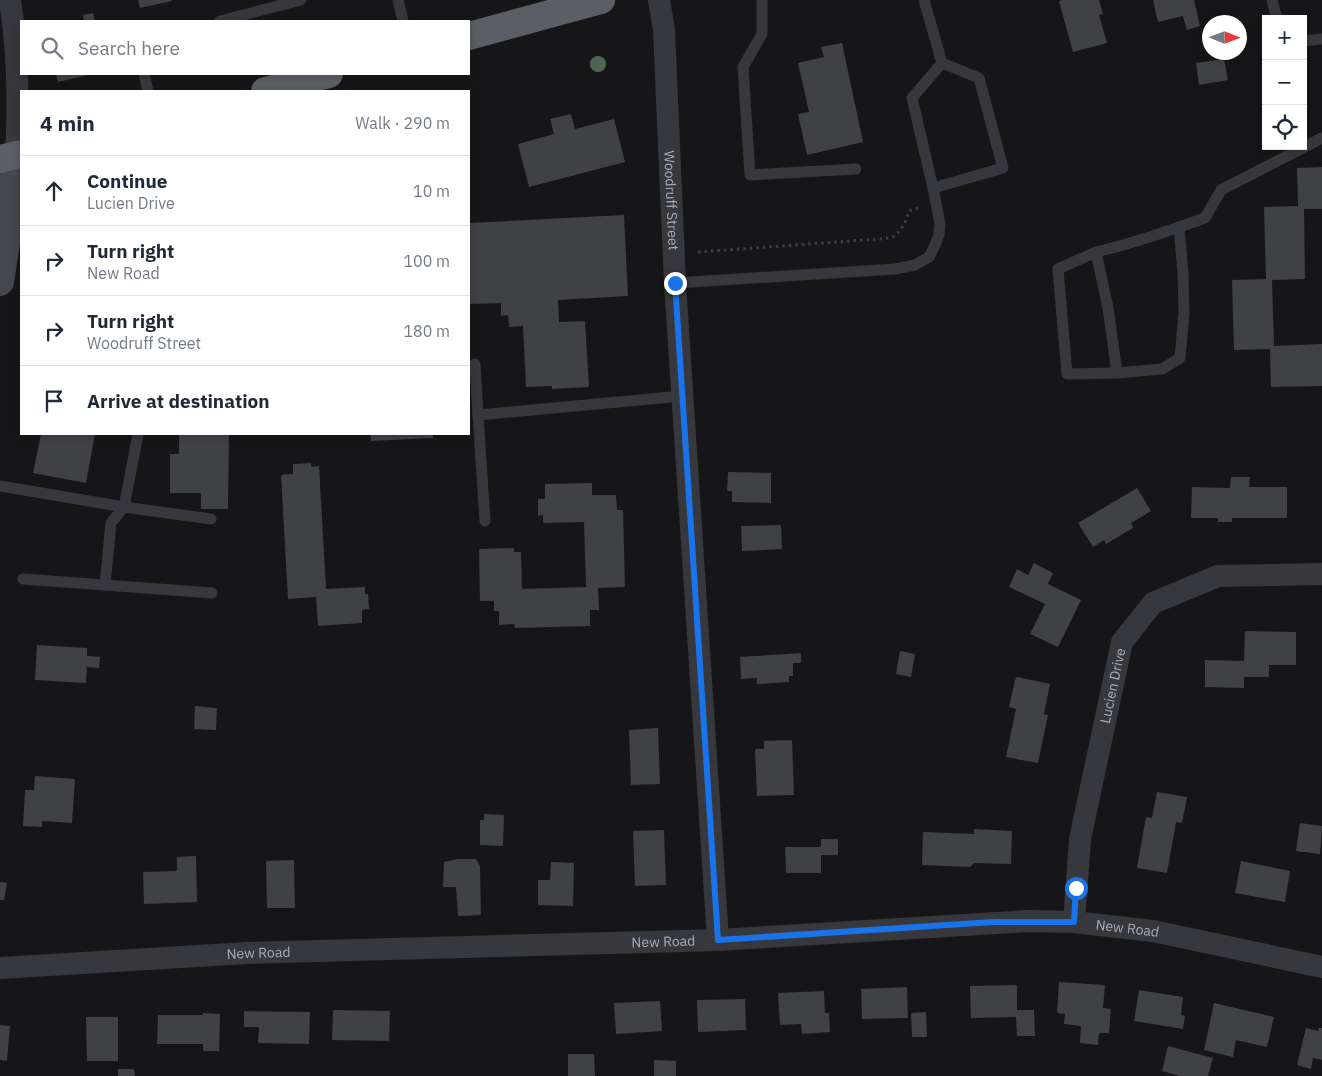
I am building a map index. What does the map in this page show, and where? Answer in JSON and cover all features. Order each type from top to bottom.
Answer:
[{"type":"highway","points":[[470,36],[601,0]]},
{"type":"highway","points":[[277,90],[326,75]]},
{"type":"main road","points":[[0,282],[11,210],[12,156]]},
{"type":"street","points":[[10,0],[8,44],[18,82],[12,156]]},
{"type":"street","name":"Woodruff Street","points":[[659,0],[664,30],[675,283],[718,940]]},
{"type":"street","name":"Lucien Drive","points":[[1074,922],[1080,839],[1122,642],[1153,602],[1218,576],[1322,574]]},
{"type":"street","name":"New Road","points":[[0,968],[257,953],[718,940],[993,922],[1074,922],[1153,931],[1322,968]]},
{"type":"lane","points":[[224,20],[301,0]]},
{"type":"lane","points":[[398,0],[403,20]]},
{"type":"lane","points":[[762,0],[762,34],[743,67],[750,175],[856,169]]},
{"type":"lane","points":[[924,0],[942,63]]},
{"type":"lane","points":[[1272,0],[1276,15]]},
{"type":"lane","points":[[1307,40],[1322,38]]},
{"type":"lane","points":[[675,283],[895,268],[916,265],[928,257],[940,235],[940,224],[912,98],[942,63]]},
{"type":"lane","points":[[933,188],[1002,168],[979,78],[942,63]]},
{"type":"lane","points":[[144,75],[148,90]]},
{"type":"lane","points":[[1179,227],[1184,314],[1180,358],[1162,368],[1117,373],[1067,374],[1058,269],[1096,252],[1135,243],[1179,227],[1205,218],[1221,190],[1322,138]]},
{"type":"lane","points":[[1096,252],[1108,308],[1117,373]]},
{"type":"lane","points":[[475,364],[485,520]]},
{"type":"lane","points":[[478,415],[682,396]]},
{"type":"lane","points":[[104,586],[111,524],[124,507],[138,435]]},
{"type":"lane","points":[[0,486],[124,507],[211,519]]},
{"type":"lane","points":[[23,580],[212,594]]},
{"type":"path","points":[[694,252],[892,238],[900,232],[909,211],[936,203]]},
{"type":"building","points":[[138,0],[172,0],[172,1],[140,8]]},
{"type":"building","points":[[1099,0],[1103,14],[1099,15],[1107,43],[1073,52],[1059,1]]},
{"type":"building","points":[[1153,0],[1194,0],[1200,26],[1187,30],[1183,16],[1158,22]]},
{"type":"building","points":[[93,13],[95,20],[84,20],[83,15]]},
{"type":"building","points":[[842,43],[863,142],[807,155],[798,114],[809,112],[798,63],[824,57],[821,47]]},
{"type":"building","points":[[1224,60],[1228,80],[1199,85],[1196,63]]},
{"type":"building","points":[[56,75],[88,75],[58,82]]},
{"type":"building","points":[[571,114],[575,129],[614,119],[625,162],[529,187],[518,144],[554,134],[550,119]]},
{"type":"building","points":[[1322,167],[1322,209],[1304,209],[1305,279],[1272,280],[1274,346],[1322,344],[1322,386],[1271,387],[1270,349],[1234,350],[1232,280],[1266,279],[1264,207],[1298,206],[1297,168]]},
{"type":"building","points":[[624,215],[628,296],[558,300],[559,322],[585,321],[589,387],[552,389],[552,386],[526,387],[523,326],[509,327],[508,315],[501,316],[501,303],[470,304],[470,223]]},
{"type":"building","points":[[41,435],[95,435],[86,483],[33,473]]},
{"type":"building","points":[[179,435],[229,435],[228,509],[201,509],[201,493],[170,493],[170,454],[179,454]]},
{"type":"building","points":[[370,435],[433,435],[433,438],[371,441]]},
{"type":"building","points":[[311,463],[311,467],[319,466],[326,589],[365,587],[365,594],[368,594],[369,609],[362,610],[362,623],[318,626],[316,597],[288,599],[281,475],[293,474],[293,464]]},
{"type":"building","points":[[728,472],[771,473],[771,503],[732,502],[732,491],[727,491]]},
{"type":"building","points":[[1231,477],[1250,477],[1249,487],[1287,487],[1287,518],[1232,518],[1232,522],[1218,522],[1218,518],[1191,518],[1192,487],[1230,488]]},
{"type":"building","points":[[592,483],[592,495],[616,495],[617,510],[623,510],[625,587],[598,588],[599,610],[590,610],[590,626],[515,628],[514,624],[499,625],[499,611],[494,611],[494,601],[480,601],[479,549],[514,548],[514,552],[521,552],[522,589],[586,587],[584,522],[543,523],[543,515],[538,516],[538,499],[545,499],[545,484]]},
{"type":"building","points":[[1137,488],[1151,511],[1131,523],[1133,528],[1106,544],[1104,540],[1093,547],[1078,523]]},
{"type":"building","points":[[781,525],[782,549],[742,551],[741,526]]},
{"type":"building","points":[[1034,563],[1053,573],[1048,584],[1081,600],[1058,647],[1030,634],[1045,604],[1009,587],[1017,569],[1028,575]]},
{"type":"building","points":[[1245,631],[1296,632],[1296,665],[1269,665],[1269,677],[1244,677],[1244,688],[1205,687],[1205,660],[1244,661]]},
{"type":"building","points":[[37,645],[87,648],[87,656],[100,657],[99,668],[87,667],[86,683],[35,680]]},
{"type":"building","points":[[900,651],[915,654],[911,677],[896,674]]},
{"type":"building","points":[[801,653],[801,663],[793,663],[793,676],[789,676],[789,682],[757,684],[757,678],[741,679],[740,657]]},
{"type":"building","points":[[1017,677],[1050,684],[1044,714],[1048,715],[1038,763],[1006,757],[1016,709],[1009,707]]},
{"type":"building","points":[[195,706],[217,708],[216,730],[194,729]]},
{"type":"building","points":[[658,728],[660,784],[631,785],[629,730]]},
{"type":"building","points":[[792,740],[794,795],[757,796],[755,749],[764,749],[764,741]]},
{"type":"building","points":[[35,776],[75,779],[72,823],[42,821],[42,827],[23,826],[25,790],[34,790]]},
{"type":"building","points":[[1157,792],[1187,797],[1182,823],[1176,822],[1167,873],[1137,868],[1146,817],[1152,818]]},
{"type":"building","points":[[484,814],[504,815],[503,846],[480,845],[480,820],[484,820]]},
{"type":"building","points":[[1300,823],[1322,826],[1320,854],[1296,851]]},
{"type":"building","points":[[974,829],[1012,831],[1011,864],[974,863],[970,867],[922,865],[923,832],[974,834]]},
{"type":"building","points":[[664,830],[666,885],[635,886],[633,831]]},
{"type":"building","points":[[821,839],[838,839],[838,855],[821,855],[821,873],[786,873],[785,847],[821,847]]},
{"type":"building","points":[[196,856],[197,902],[144,904],[143,872],[177,871],[177,857]]},
{"type":"building","points":[[458,859],[476,859],[480,866],[481,915],[458,916],[456,887],[443,887],[444,862]]},
{"type":"building","points":[[294,860],[295,908],[267,908],[266,861]]},
{"type":"building","points":[[1241,861],[1290,871],[1285,902],[1235,893]]},
{"type":"building","points":[[551,862],[574,863],[573,906],[538,905],[538,880],[550,880]]},
{"type":"building","points":[[0,882],[7,883],[4,900],[0,900]]},
{"type":"building","points":[[1059,982],[1105,985],[1103,1008],[1111,1009],[1109,1033],[1099,1033],[1098,1045],[1080,1043],[1081,1026],[1064,1024],[1065,1014],[1057,1013]]},
{"type":"building","points":[[1017,985],[1017,1010],[1034,1010],[1035,1036],[1017,1036],[1016,1017],[971,1018],[970,986]]},
{"type":"building","points":[[907,987],[908,1018],[862,1019],[861,989]]},
{"type":"building","points":[[1139,990],[1183,997],[1181,1015],[1185,1016],[1183,1029],[1134,1021]]},
{"type":"building","points":[[824,991],[825,1013],[829,1013],[830,1032],[802,1034],[801,1024],[780,1025],[778,993]]},
{"type":"building","points":[[745,999],[746,1030],[698,1032],[697,1000]]},
{"type":"building","points":[[660,1001],[662,1031],[616,1034],[614,1003]]},
{"type":"building","points":[[1214,1003],[1274,1017],[1267,1047],[1236,1040],[1233,1057],[1204,1050]]},
{"type":"building","points":[[333,1010],[390,1011],[389,1041],[332,1040]]},
{"type":"building","points":[[244,1011],[310,1012],[309,1044],[258,1043],[259,1027],[244,1027]]},
{"type":"building","points":[[926,1012],[927,1037],[912,1037],[911,1013]]},
{"type":"building","points":[[203,1013],[220,1014],[219,1051],[203,1051],[203,1044],[157,1044],[158,1015],[203,1015]]},
{"type":"building","points":[[86,1017],[118,1017],[118,1061],[87,1061]]},
{"type":"building","points":[[0,1025],[10,1026],[7,1061],[0,1060]]},
{"type":"building","points":[[1306,1028],[1318,1031],[1319,1028],[1322,1028],[1322,1060],[1313,1058],[1311,1069],[1297,1065]]},
{"type":"building","points":[[1168,1046],[1213,1058],[1208,1076],[1180,1076],[1162,1071]]},
{"type":"building","points":[[568,1054],[594,1054],[595,1076],[568,1076]]},
{"type":"building","points":[[654,1060],[676,1061],[676,1076],[654,1076]]},
{"type":"building","points":[[118,1069],[134,1069],[135,1076],[118,1076]]},
{"type":"route","points":[[675,283],[718,940],[993,922],[1074,922],[1076,888]]}]
